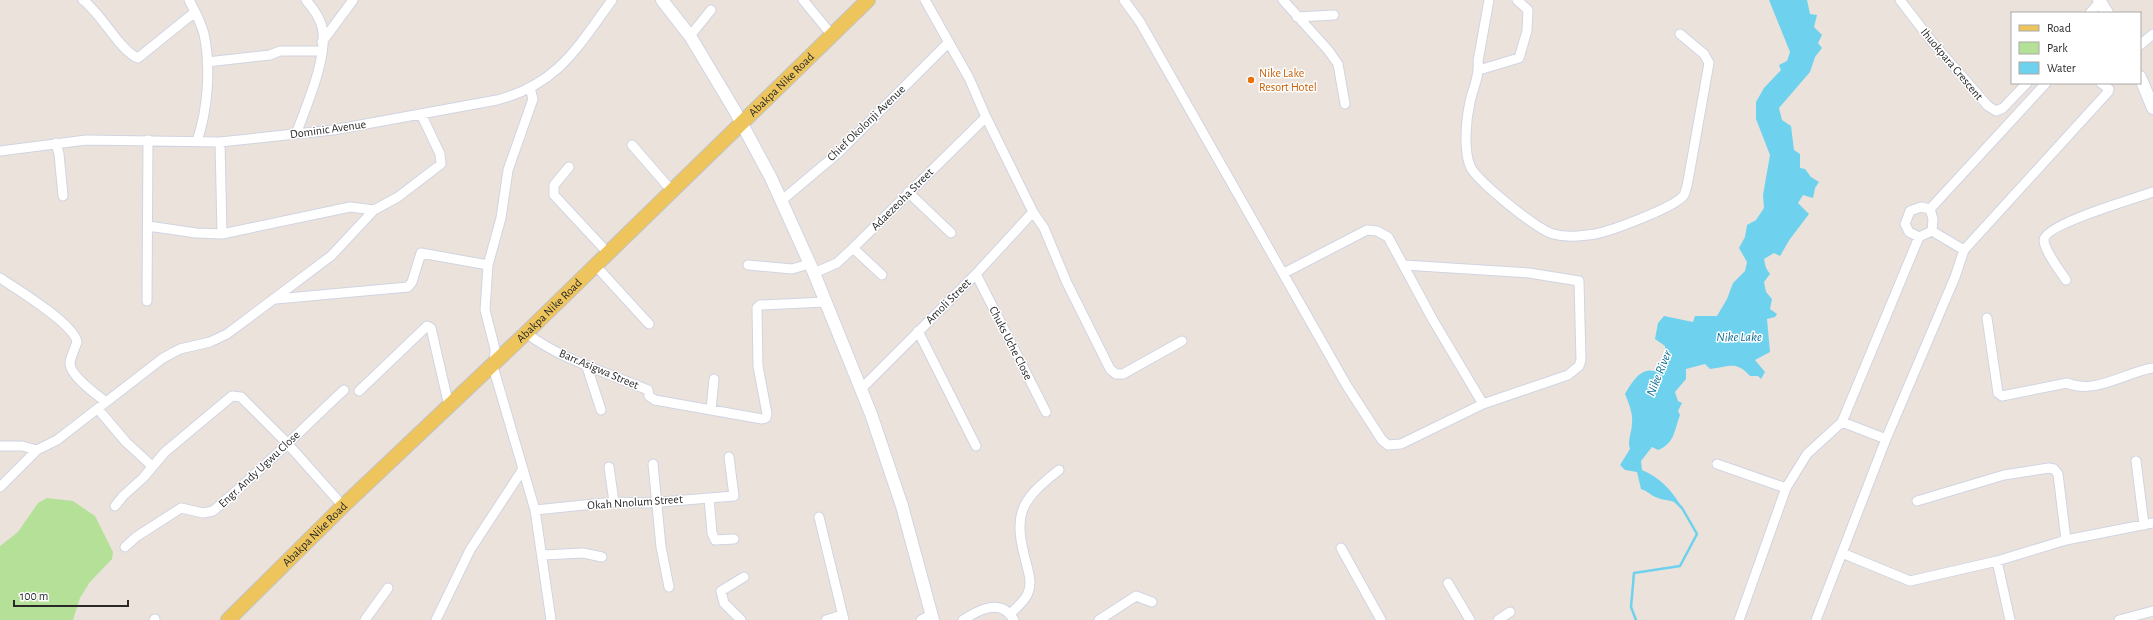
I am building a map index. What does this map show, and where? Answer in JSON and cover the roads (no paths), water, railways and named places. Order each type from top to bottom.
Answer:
[{"type":"main road","points":[[662,0],[690,36],[720,84],[771,178],[812,268],[862,388],[902,506],[929,618]]},
{"type":"main road","name":"Abakpa Nike Road","points":[[228,620],[343,506],[526,333],[607,252],[672,191],[831,34],[868,0]]},
{"type":"main road","points":[[2100,1],[2106,12]]},
{"type":"main road","points":[[2141,79],[2153,108]]},
{"type":"street","points":[[83,0],[94,8],[128,52],[138,58],[195,12]]},
{"type":"street","points":[[190,0],[204,35],[207,62],[203,124],[197,141]]},
{"type":"street","points":[[296,134],[317,78],[322,46],[322,27],[306,0]]},
{"type":"street","points":[[207,62],[270,55],[280,51],[322,46],[353,0]]},
{"type":"street","name":"Dominic Avenue","points":[[0,151],[86,140],[220,142],[333,130],[496,100],[530,88],[546,79],[568,60],[612,0]]},
{"type":"street","points":[[803,0],[831,34]]},
{"type":"street","points":[[925,0],[932,16],[949,42],[969,78],[986,117],[1033,212],[1044,228],[1067,283],[1110,369],[1116,374],[1123,374],[1182,341]]},
{"type":"street","points":[[1124,0],[1140,22],[1347,386],[1382,440],[1388,445],[1401,444],[1483,404],[1568,375],[1579,366],[1581,360],[1579,281],[1529,273],[1404,265]]},
{"type":"street","points":[[1283,0],[1328,50],[1338,64],[1345,104]]},
{"type":"street","points":[[1488,0],[1478,61],[1479,70],[1470,104],[1465,148],[1471,167],[1482,183],[1514,209],[1552,234],[1567,237],[1597,234],[1674,204],[1684,195],[1709,63],[1704,54],[1680,34]]},
{"type":"street","points":[[1479,70],[1519,58],[1527,31],[1528,10],[1517,0]]},
{"type":"street","name":"Ihuokpara Crescent","points":[[1900,0],[1988,106],[1996,111],[2003,108],[2026,84]]},
{"type":"street","points":[[2091,12],[2100,1]]},
{"type":"street","points":[[690,36],[710,10]]},
{"type":"street","points":[[1297,17],[1334,15]]},
{"type":"street","points":[[2141,44],[2153,34]]},
{"type":"street","name":"Chief Okolonji Avenue","points":[[781,201],[838,153],[949,42]]},
{"type":"street","points":[[1930,209],[2045,84]]},
{"type":"street","points":[[1816,620],[1886,439],[1955,277],[1964,250],[2108,92],[2108,89],[2102,84]]},
{"type":"street","points":[[530,88],[533,99],[508,170],[501,218],[488,265],[485,310],[495,349],[496,361],[494,370],[535,510],[543,555],[551,620]]},
{"type":"street","points":[[0,487],[37,450],[57,440],[163,358],[180,349],[210,342],[227,334],[276,299],[331,256],[374,210],[398,197],[441,164],[440,154],[421,114]]},
{"type":"street","name":"Adaezeoha Street","points":[[748,265],[792,269],[812,268],[836,262],[853,248],[908,192],[986,117]]},
{"type":"street","points":[[147,301],[148,140]]},
{"type":"street","points":[[220,142],[222,234]]},
{"type":"street","points":[[56,143],[59,154],[63,196]]},
{"type":"street","points":[[632,145],[672,191]]},
{"type":"street","points":[[569,166],[554,185],[554,195],[607,252]]},
{"type":"street","points":[[908,192],[951,233]]},
{"type":"street","points":[[2066,280],[2046,247],[2044,240],[2046,235],[2063,224],[2153,192]]},
{"type":"street","points":[[1919,237],[1910,232],[1905,224],[1910,211],[1922,207],[1930,209]]},
{"type":"street","points":[[148,226],[196,233],[222,234],[350,208],[374,210]]},
{"type":"street","points":[[1930,209],[1933,219],[1932,231]]},
{"type":"street","name":"Amoli Street","points":[[862,388],[976,274],[1033,212]]},
{"type":"street","points":[[1284,273],[1367,230],[1377,230],[1388,237],[1433,320],[1483,404]]},
{"type":"street","points":[[1932,231],[1964,250]]},
{"type":"street","points":[[1739,620],[1786,488],[1807,454],[1842,422],[1919,237],[1932,231]]},
{"type":"street","points":[[853,248],[882,275]]},
{"type":"street","points":[[276,299],[408,287],[412,282],[418,255],[421,253],[488,265]]},
{"type":"street","points":[[595,265],[649,324]]},
{"type":"street","name":"Chuks Uche Close","points":[[976,274],[1046,412]]},
{"type":"street","points":[[0,278],[28,296],[72,331],[77,342],[70,363],[71,369],[82,382],[106,402]]},
{"type":"street","name":"Barr.Asigwa Street","points":[[526,333],[538,342],[587,367],[648,390],[649,396],[655,400],[766,418],[767,414],[758,366],[757,308],[760,305],[825,302]]},
{"type":"street","points":[[1986,318],[1998,393],[2002,396],[2068,383],[2075,386],[2099,384],[2153,368]]},
{"type":"street","points":[[359,391],[427,326],[431,328],[449,406]]},
{"type":"street","points":[[918,331],[976,446]]},
{"type":"street","points":[[587,367],[601,410]]},
{"type":"street","points":[[711,410],[714,379]]},
{"type":"street","name":"Engr. Andy Ugwu Close","points":[[125,547],[136,537],[181,508],[203,513],[213,511],[272,459],[344,390]]},
{"type":"street","points":[[115,506],[144,478],[152,466],[165,452],[232,396],[241,397],[287,443],[343,506]]},
{"type":"street","points":[[98,409],[126,442],[152,466]]},
{"type":"street","points":[[1842,422],[1886,439]]},
{"type":"street","points":[[0,446],[22,446],[37,450]]},
{"type":"street","name":"Okah Nnolum Street","points":[[535,510],[614,502],[658,502],[734,496],[729,457]]},
{"type":"street","points":[[1842,553],[1910,581],[1998,561],[2066,540],[2149,524],[2136,461]]},
{"type":"street","points":[[653,464],[658,502],[661,547],[669,587]]},
{"type":"street","points":[[1717,464],[1786,488]]},
{"type":"street","points":[[609,467],[614,502]]},
{"type":"street","points":[[1917,501],[2004,475],[2049,468],[2054,469],[2058,474],[2066,540]]},
{"type":"street","points":[[436,620],[470,550],[523,469]]},
{"type":"street","points":[[963,620],[988,606],[998,608],[1012,617],[1029,593],[1030,577],[1022,549],[1021,512],[1036,488],[1059,470]]},
{"type":"street","points":[[709,498],[712,534],[715,540],[734,539]]},
{"type":"street","points":[[819,517],[843,618],[826,620]]},
{"type":"street","points":[[1341,548],[1381,620]]},
{"type":"street","points":[[543,555],[583,553],[602,557]]},
{"type":"street","points":[[1998,561],[2010,620]]},
{"type":"street","points":[[741,620],[724,602],[721,591],[744,577]]},
{"type":"street","points":[[1448,583],[1470,620]]},
{"type":"street","points":[[365,620],[388,588]]},
{"type":"street","points":[[1099,620],[1136,596],[1152,602]]},
{"type":"street","points":[[1498,620],[1510,612]]},
{"type":"street","points":[[2119,620],[2152,614]]},
{"type":"water","name":"Nike Lake","points":[[1769,0],[1807,0],[1810,14],[1817,15],[1814,27],[1822,35],[1818,43],[1822,48],[1815,57],[1810,72],[1779,108],[1782,120],[1791,126],[1794,150],[1800,154],[1800,168],[1805,169],[1811,177],[1819,182],[1815,188],[1813,198],[1803,195],[1798,203],[1809,214],[1790,239],[1780,256],[1774,253],[1764,259],[1766,268],[1770,274],[1764,282],[1766,292],[1772,299],[1770,309],[1777,314],[1775,317],[1767,319],[1770,352],[1755,360],[1765,372],[1761,379],[1758,376],[1750,376],[1741,368],[1736,366],[1710,369],[1705,364],[1686,369],[1686,379],[1675,392],[1678,401],[1682,403],[1678,411],[1680,415],[1673,436],[1664,447],[1658,450],[1652,447],[1641,461],[1642,470],[1654,476],[1665,485],[1682,508],[1673,501],[1661,499],[1641,489],[1637,472],[1625,470],[1620,465],[1630,449],[1629,443],[1632,426],[1631,412],[1625,394],[1636,377],[1649,370],[1654,371],[1666,352],[1665,346],[1655,339],[1658,323],[1664,316],[1693,322],[1695,316],[1717,316],[1727,299],[1733,283],[1745,271],[1747,262],[1739,248],[1745,237],[1747,225],[1756,220],[1764,208],[1763,195],[1770,155],[1756,119],[1756,102],[1764,88],[1781,70],[1779,65],[1787,61],[1790,52]]},
{"type":"waterway","name":"Nike River","points":[[1636,620],[1631,607],[1634,573],[1680,566],[1697,534],[1682,508],[1675,501]]},
{"type":"place","name":"Nike Lake Resort Hotel","points":[[1251,80]]}]
